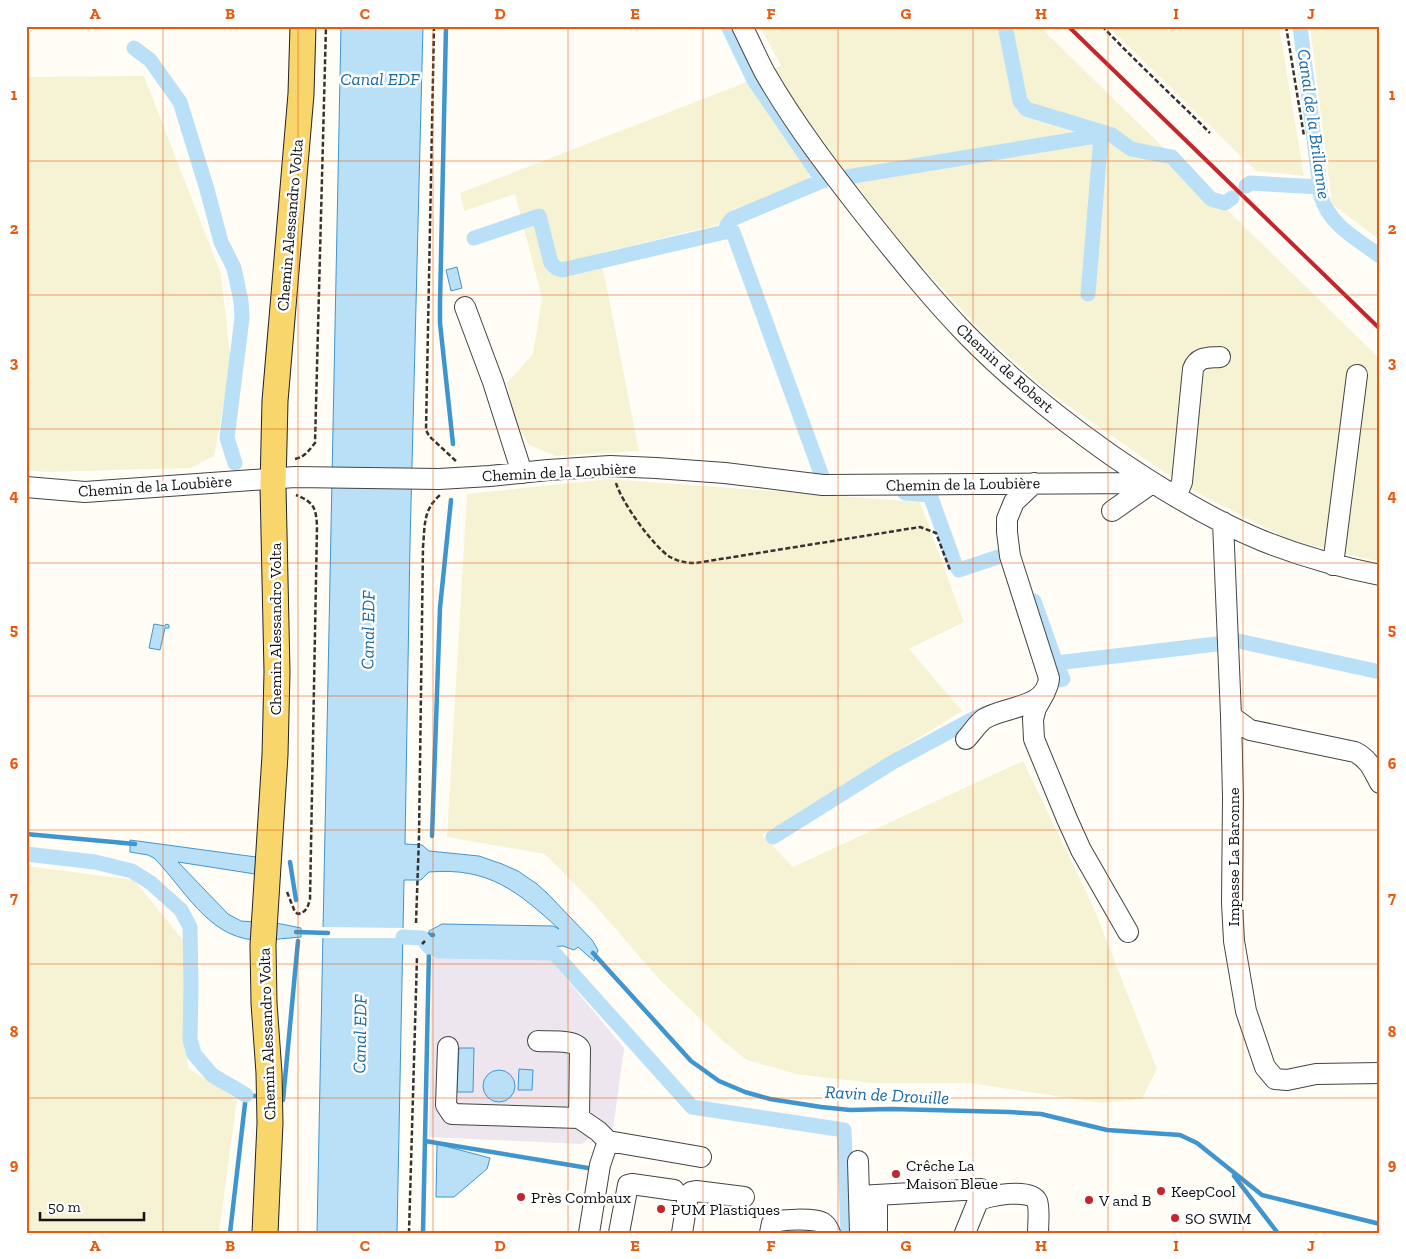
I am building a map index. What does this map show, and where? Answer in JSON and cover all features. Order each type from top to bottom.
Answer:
[{"type":"main road","name":"Chemin Alessandro Volta","points":[[265,1233],[270,1123],[263,945],[275,755],[277,672],[279,477],[275,401],[302,94],[303,26]]},
{"type":"street","name":"Chemin de Robert","points":[[742,26],[765,72],[811,144],[883,239],[968,337],[1035,397],[1063,420],[1152,483],[1223,522],[1261,540],[1333,565],[1380,575]]},
{"type":"street","points":[[465,306],[493,382],[522,473]]},
{"type":"street","points":[[1176,497],[1182,482],[1193,369],[1200,359],[1220,357]]},
{"type":"street","points":[[1333,565],[1357,375]]},
{"type":"street","name":"Chemin de la Loubière","points":[[26,488],[85,492],[279,477],[439,479],[576,468],[614,467],[724,473],[823,485],[1152,483]]},
{"type":"street","points":[[1034,483],[1014,502],[1007,519],[1010,556],[1049,678],[1048,685],[1036,708],[1033,719],[1034,739],[1082,850],[1128,932]]},
{"type":"street","points":[[1112,511],[1152,483]]},
{"type":"street","name":"Impasse La Baronne","points":[[1223,522],[1233,797],[1232,903],[1234,941],[1246,1011],[1265,1067],[1275,1079],[1287,1080],[1316,1074],[1380,1073]]},
{"type":"street","points":[[966,739],[984,719],[1031,702],[1046,690]]},
{"type":"street","points":[[1231,716],[1250,730],[1355,752],[1369,762],[1380,783]]},
{"type":"street","points":[[538,1041],[574,1042],[579,1046],[579,1118]]},
{"type":"street","points":[[448,1047],[446,1105],[452,1114],[579,1118],[598,1131],[608,1141],[701,1158]]},
{"type":"street","points":[[589,1233],[585,1205],[608,1141]]},
{"type":"street","points":[[858,1161],[860,1233]]},
{"type":"street","points":[[619,1233],[628,1184],[674,1190]]},
{"type":"street","points":[[859,1196],[981,1189]]},
{"type":"street","points":[[682,1233],[688,1195],[691,1192],[744,1197]]},
{"type":"street","points":[[965,1233],[978,1201],[995,1195],[1026,1194],[1033,1196],[1038,1203],[1038,1233]]},
{"type":"street","points":[[877,1205],[877,1233]]},
{"type":"street","points":[[770,1233],[772,1223],[781,1220],[820,1221],[827,1226],[830,1233]]},
{"type":"path","points":[[285,886],[294,912],[298,914],[303,913],[308,908],[310,899],[317,526],[316,511],[311,502],[301,497],[279,477],[302,458],[316,443],[326,26]]},
{"type":"path","points":[[416,923],[423,555],[426,517],[429,506],[466,478],[449,453],[429,436],[426,430],[434,26]]},
{"type":"path","points":[[1102,26],[1128,54],[1164,86],[1210,133]]},
{"type":"path","points":[[1286,26],[1304,136]]},
{"type":"path","points":[[614,467],[620,494],[625,504],[663,552],[681,562],[696,563],[920,527],[936,533],[950,570]]},
{"type":"path","points":[[422,944],[425,941]]},
{"type":"path","points":[[409,1233],[417,957]]},
{"type":"shaded area","points":[[760,26],[1039,26],[1380,359],[1380,562],[1290,540],[1203,496],[1167,474],[1050,393],[988,338],[914,258],[844,170],[734,209],[717,225],[600,253],[639,451],[556,456],[529,445],[515,420],[507,383],[533,354],[542,298],[515,194],[464,211],[460,193],[739,85],[781,66]]},
{"type":"shaded area","points":[[1108,26],[1279,26],[1304,176],[1256,171]]},
{"type":"shaded area","points":[[1310,26],[1380,26],[1380,240],[1332,204]]},
{"type":"shaded area","points":[[144,76],[221,274],[231,365],[214,456],[190,468],[46,472],[26,470],[26,77]]},
{"type":"shaded area","points":[[609,479],[920,502],[964,622],[909,649],[962,711],[762,835],[793,867],[1023,761],[1093,906],[1157,1069],[1142,1099],[1102,1103],[970,1083],[872,1083],[796,1074],[747,1060],[724,1042],[659,979],[593,903],[545,854],[447,837],[467,494]]},
{"type":"shaded area","points":[[26,866],[134,880],[183,940],[188,1068],[237,1099],[219,1233],[26,1233]]},
{"type":"shaded area","points":[[432,958],[550,959],[624,1048],[613,1130],[602,1128],[582,1144],[429,1137]]},
{"type":"water","name":"Canal EDF","points":[[341,26],[423,26],[410,544],[405,844],[422,845],[429,851],[479,856],[518,871],[548,894],[592,940],[598,950],[594,961],[578,947],[574,950],[563,946],[441,945],[429,938],[429,931],[442,924],[553,926],[559,929],[515,893],[501,884],[485,878],[469,873],[450,871],[429,872],[421,880],[404,880],[397,1233],[317,1233]]},
{"type":"water","points":[[457,267],[462,288],[451,291],[446,270]]},
{"type":"water","points":[[154,624],[169,625],[169,628],[165,628],[160,650],[149,648]]},
{"type":"water","points":[[130,840],[256,857],[255,874],[178,862],[228,914],[241,921],[255,922],[254,940],[237,937],[223,930],[210,920],[186,896],[154,858],[130,852]]},
{"type":"water","points":[[276,923],[301,928],[301,937],[268,940]]},
{"type":"water","points":[[459,1048],[474,1048],[473,1092],[457,1092]]},
{"type":"water","points":[[519,1069],[533,1070],[532,1090],[518,1090]]},
{"type":"water","points":[[499,1070],[505,1071],[510,1075],[514,1080],[514,1092],[510,1097],[505,1101],[499,1102],[493,1101],[488,1097],[484,1092],[483,1086],[484,1080],[488,1075],[493,1071]]},
{"type":"water","points":[[437,1144],[490,1158],[487,1169],[454,1197],[436,1197]]},
{"type":"pier","points":[[320,927],[405,928],[405,938],[320,938]]},
{"type":"waterway","points":[[446,26],[440,323],[453,444]]},
{"type":"waterway","points":[[728,26],[754,80],[823,181]]},
{"type":"waterway","points":[[1005,26],[1020,101],[1026,109],[1112,135],[1131,149],[1172,157],[1211,199],[1225,203],[1232,198]]},
{"type":"waterway","name":"Canal de la Brillanne","points":[[1300,26],[1321,196],[1330,215],[1337,223],[1380,256]]},
{"type":"waterway","points":[[134,48],[150,60],[180,102],[221,242],[234,268],[241,301],[242,318],[227,438],[235,463]]},
{"type":"waterway","points":[[1088,294],[1101,136]]},
{"type":"waterway","points":[[841,178],[1103,136]]},
{"type":"waterway","points":[[474,238],[539,216],[551,263],[556,268],[562,270],[725,232],[727,225],[732,219],[824,180]]},
{"type":"waterway","points":[[1246,186],[1250,183],[1320,187]]},
{"type":"waterway","points":[[725,232],[733,232],[823,479]]},
{"type":"waterway","points":[[905,493],[930,495],[955,564],[959,570],[1007,554]]},
{"type":"waterway","points":[[432,836],[440,608],[451,500]]},
{"type":"waterway","points":[[1034,601],[1056,663]]},
{"type":"waterway","points":[[1234,640],[1380,672]]},
{"type":"waterway","points":[[1060,680],[1063,679],[1056,663],[1225,643]]},
{"type":"waterway","points":[[773,837],[893,762],[986,713]]},
{"type":"waterway","points":[[26,834],[135,844]]},
{"type":"waterway","points":[[26,854],[95,862],[132,871],[151,883],[181,910],[190,927],[190,1039],[194,1054],[212,1075],[246,1095]]},
{"type":"waterway","points":[[290,862],[296,900]]},
{"type":"waterway","points":[[296,932],[328,933]]},
{"type":"waterway","points":[[399,934],[433,935]]},
{"type":"waterway","points":[[403,937],[422,938],[429,947],[433,945],[438,951],[554,953],[692,1107],[844,1130],[848,1233]]},
{"type":"waterway","points":[[280,1100],[283,1100],[298,941]]},
{"type":"waterway","points":[[423,1233],[429,950]]},
{"type":"waterway","name":"Ravin de Drouille","points":[[593,953],[691,1061],[719,1081],[745,1092],[770,1099],[850,1110],[891,1109],[1041,1114],[1107,1130],[1180,1135],[1197,1143],[1262,1195],[1380,1224]]},
{"type":"waterway","points":[[230,1233],[246,1095],[255,1096]]},
{"type":"waterway","points":[[425,1141],[588,1168]]},
{"type":"waterway","points":[[1234,1176],[1277,1232]]},
{"type":"railway","points":[[1068,26],[1380,329]]},
{"type":"place","name":"Crêche La Maison Bleue","points":[[896,1174]]},
{"type":"place","name":"KeepCool","points":[[1161,1191]]},
{"type":"place","name":"Près Combaux","points":[[521,1197]]},
{"type":"place","name":"V and B","points":[[1089,1200]]},
{"type":"place","name":"PUM Plastiques","points":[[661,1209]]},
{"type":"place","name":"SO SWIM","points":[[1175,1218]]}]
